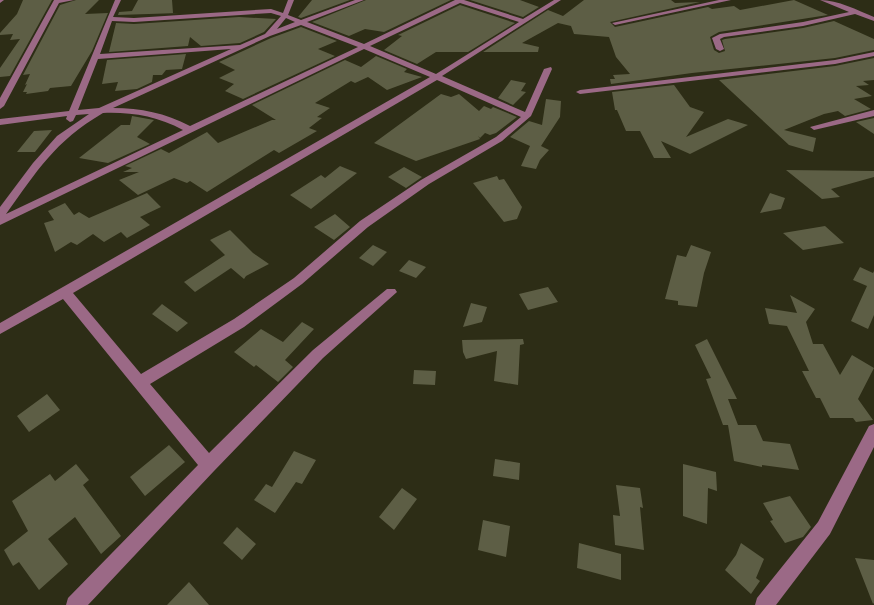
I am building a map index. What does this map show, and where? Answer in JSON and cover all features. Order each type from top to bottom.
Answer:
[{"type":"street","points":[[0,106],[57,1],[71,0]]},
{"type":"street","points":[[0,214],[32,170],[60,138],[73,114],[118,0]]},
{"type":"street","points":[[60,138],[102,110],[267,35],[361,0]]},
{"type":"street","points":[[0,221],[460,0],[524,21]]},
{"type":"street","points":[[0,330],[64,291],[436,77],[558,0]]},
{"type":"street","points":[[615,23],[728,0]]},
{"type":"street","points":[[823,0],[874,19]]},
{"type":"street","points":[[109,19],[134,20],[270,11],[288,7]]},
{"type":"street","points":[[288,7],[302,23],[367,46],[527,116]]},
{"type":"street","points":[[267,35],[288,7]]},
{"type":"street","points":[[720,49],[716,38],[722,35],[803,24],[856,12]]},
{"type":"street","points":[[106,30],[134,20]]},
{"type":"street","points":[[95,57],[244,46]]},
{"type":"street","points":[[580,92],[835,62],[874,54]]},
{"type":"street","points":[[140,382],[239,323],[298,281],[364,224],[425,182],[498,139],[527,116],[548,69]]},
{"type":"street","points":[[0,122],[102,110],[127,111],[165,118],[190,130]]},
{"type":"street","points":[[814,128],[874,113]]},
{"type":"street","points":[[64,291],[208,465]]},
{"type":"street","points":[[75,605],[208,465],[318,354],[390,292]]},
{"type":"street","points":[[764,605],[824,528],[874,431]]},
{"type":"building","points":[[23,0],[52,0],[10,76],[0,77],[0,68],[20,39],[10,40],[13,34],[0,35],[0,33],[17,14]]},
{"type":"building","points":[[76,0],[99,0],[85,14],[108,13],[92,51],[71,86],[50,88],[48,91],[26,94],[27,92],[23,92],[30,74],[23,75],[60,5]]},
{"type":"building","points":[[138,0],[172,0],[173,13],[179,13],[118,15],[119,12],[132,11]]},
{"type":"building","points":[[312,0],[350,0],[301,18],[298,17]]},
{"type":"building","points":[[366,0],[451,0],[384,32],[365,29],[349,36],[312,22]]},
{"type":"building","points":[[470,0],[520,0],[539,7],[523,17]]},
{"type":"building","points":[[584,0],[700,2],[610,22],[615,27],[708,7],[712,9],[734,6],[740,10],[794,0],[828,15],[719,32],[710,37],[714,50],[719,53],[725,51],[722,40],[725,39],[803,28],[834,21],[874,39],[874,50],[835,58],[692,73],[611,84],[610,79],[615,79],[613,75],[630,74],[616,57],[609,37],[574,34],[571,26],[558,23],[522,43],[539,47],[538,52],[483,52],[548,10],[563,16]]},
{"type":"building","points":[[460,5],[515,23],[468,52],[436,52],[417,64],[384,50],[402,36],[398,35]]},
{"type":"building","points":[[239,17],[276,19],[264,32],[240,43],[201,46],[190,37],[188,46],[109,52],[116,23],[134,24]]},
{"type":"building","points":[[301,27],[337,41],[318,49],[335,56],[243,99],[225,91],[234,84],[219,78],[235,70],[219,62],[271,38]]},
{"type":"building","points":[[186,54],[182,69],[166,70],[162,75],[153,75],[152,82],[137,89],[115,91],[118,82],[102,84],[107,60]]},
{"type":"building","points":[[376,56],[407,69],[404,72],[422,77],[387,90],[368,77],[355,83],[351,81],[315,103],[330,108],[317,117],[322,118],[309,128],[317,131],[279,153],[274,150],[207,192],[190,181],[187,183],[174,178],[138,195],[119,180],[139,172],[123,172],[132,168],[125,166],[161,149],[169,153],[207,132],[218,143],[276,120],[252,105],[345,60],[361,67]]},
{"type":"building","points":[[874,58],[874,80],[863,81],[869,85],[856,86],[872,96],[854,99],[871,109],[845,116],[838,111],[824,114],[784,130],[816,138],[813,152],[789,145],[719,80],[835,66]]},
{"type":"building","points":[[511,80],[526,83],[521,91],[526,92],[513,105],[498,98]]},
{"type":"building","points":[[674,85],[690,107],[704,112],[686,137],[728,119],[748,125],[690,154],[661,141],[671,158],[654,158],[640,131],[626,131],[617,110],[615,110],[612,92]]},
{"type":"building","points":[[441,94],[451,97],[459,94],[479,111],[484,106],[491,109],[493,107],[517,117],[496,133],[490,135],[485,133],[480,138],[478,136],[480,139],[416,161],[374,143]]},
{"type":"building","points":[[546,99],[561,101],[560,117],[541,146],[549,150],[540,160],[536,169],[521,166],[530,146],[510,137],[529,121],[542,125]]},
{"type":"building","points":[[132,116],[154,120],[137,137],[150,144],[108,163],[79,158],[121,125],[130,125]]},
{"type":"building","points":[[874,118],[874,134],[856,122]]},
{"type":"building","points":[[52,130],[35,152],[17,152],[34,131]]},
{"type":"building","points":[[340,166],[357,173],[311,209],[290,195],[321,175],[325,178]]},
{"type":"building","points":[[404,167],[422,177],[406,188],[388,177]]},
{"type":"building","points":[[786,170],[874,171],[874,177],[831,189],[840,197],[822,199]]},
{"type":"building","points":[[497,176],[499,180],[504,179],[522,207],[517,219],[504,222],[473,183]]},
{"type":"building","points":[[147,193],[161,207],[140,217],[150,225],[127,238],[121,232],[104,242],[93,234],[77,245],[71,242],[55,252],[44,223],[54,220],[48,211],[65,203],[74,215],[79,212],[89,218]]},
{"type":"building","points":[[770,193],[785,198],[781,209],[760,213]]},
{"type":"building","points":[[335,214],[350,227],[334,240],[314,227]]},
{"type":"building","points":[[825,226],[844,243],[803,250],[783,233]]},
{"type":"building","points":[[230,230],[253,253],[269,264],[246,276],[244,279],[231,268],[195,292],[184,282],[225,255],[210,240]]},
{"type":"building","points":[[373,245],[387,252],[373,266],[359,258]]},
{"type":"building","points":[[691,245],[711,252],[704,273],[697,307],[678,305],[678,301],[665,299],[677,255],[686,257]]},
{"type":"building","points":[[409,260],[426,267],[416,278],[399,271]]},
{"type":"building","points":[[860,267],[873,273],[874,271],[874,315],[868,329],[851,321],[867,286],[853,280]]},
{"type":"building","points":[[548,287],[558,302],[528,310],[519,294]]},
{"type":"building","points":[[790,295],[815,309],[806,322],[813,344],[823,344],[840,375],[852,355],[874,368],[858,399],[873,420],[856,422],[853,418],[830,418],[820,398],[816,398],[802,371],[809,371],[787,326],[769,324],[765,308],[797,313]]},
{"type":"building","points":[[471,303],[487,307],[482,322],[463,327]]},
{"type":"building","points":[[162,304],[188,323],[177,332],[152,314]]},
{"type":"building","points":[[302,322],[314,329],[285,360],[293,367],[278,382],[256,365],[254,367],[234,352],[261,329],[283,342]]},
{"type":"building","points":[[523,339],[524,344],[520,345],[518,385],[494,381],[497,351],[466,359],[463,352],[462,340]]},
{"type":"building","points":[[707,339],[737,399],[728,399],[738,425],[756,425],[763,441],[790,444],[799,470],[762,465],[762,467],[734,461],[728,425],[723,425],[706,379],[711,378],[695,345]]},
{"type":"building","points":[[414,370],[436,371],[435,385],[413,384]]},
{"type":"building","points":[[47,394],[60,410],[29,432],[17,416]]},
{"type":"building","points":[[169,445],[185,462],[145,496],[130,477]]},
{"type":"building","points":[[294,451],[316,460],[302,484],[296,482],[275,513],[254,500],[266,484],[272,487]]},
{"type":"building","points":[[495,459],[520,463],[519,480],[493,476]]},
{"type":"building","points":[[76,464],[89,480],[83,485],[121,536],[101,554],[75,517],[48,539],[68,564],[39,590],[19,562],[13,566],[4,550],[28,531],[12,501],[50,474],[55,481]]},
{"type":"building","points":[[683,464],[716,472],[717,491],[708,488],[707,524],[683,516]]},
{"type":"building","points":[[616,485],[640,488],[643,508],[640,507],[644,550],[615,545],[613,515],[620,516]]},
{"type":"building","points":[[402,488],[417,499],[394,530],[379,517]]},
{"type":"building","points":[[790,496],[811,527],[803,537],[785,543],[770,521],[773,520],[763,503]]},
{"type":"building","points":[[483,520],[510,526],[506,557],[478,550]]},
{"type":"building","points":[[237,527],[256,544],[242,560],[223,543]]},
{"type":"building","points":[[579,543],[621,554],[621,580],[577,568]]},
{"type":"building","points":[[741,543],[764,559],[756,578],[760,581],[751,594],[725,570],[736,555]]},
{"type":"building","points":[[855,558],[874,560],[873,604]]},
{"type":"building","points":[[189,582],[209,605],[167,605]]}]
